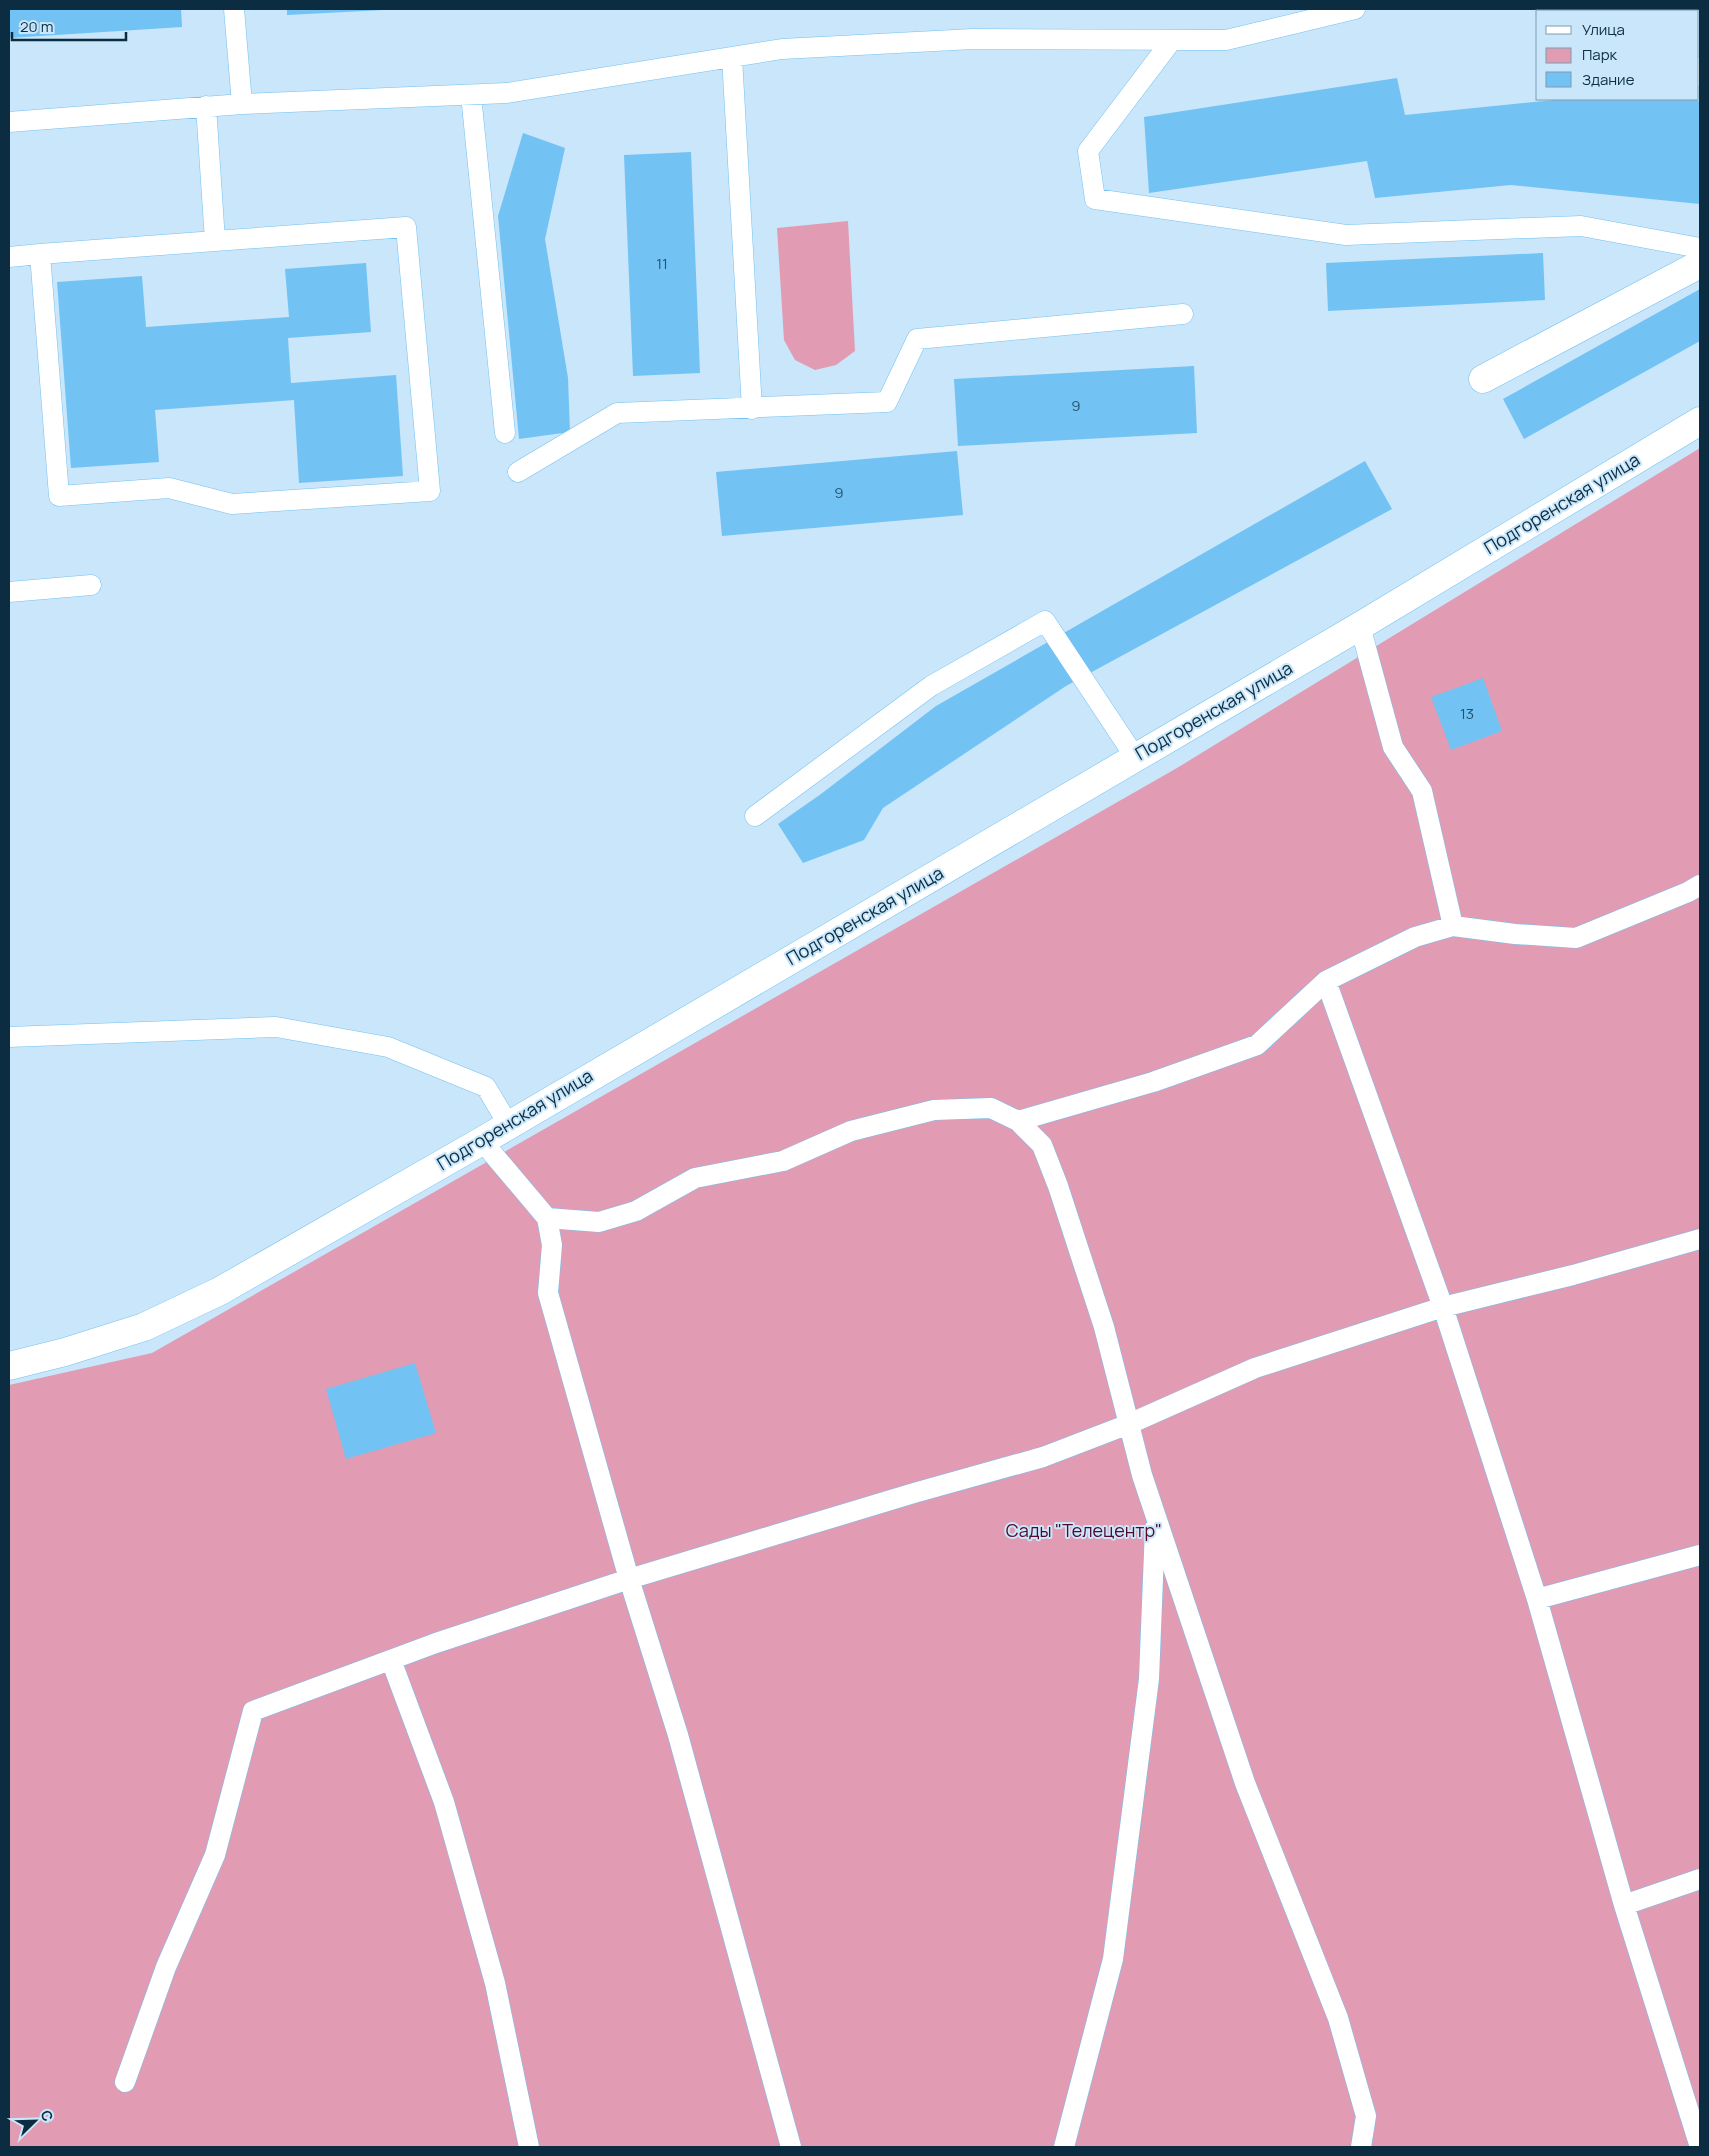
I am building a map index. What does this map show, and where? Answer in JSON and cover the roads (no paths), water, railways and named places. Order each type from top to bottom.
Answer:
[{"type":"street","points":[[1483,379],[1700,264]]},
{"type":"street","name":"Подгоренская улица","points":[[9,1366],[65,1352],[144,1326],[212,1295],[482,1141],[508,1124],[1360,626],[1700,421]]},
{"type":"lane","points":[[234,9],[242,104]]},
{"type":"lane","points":[[9,122],[206,106],[507,93],[782,49],[973,39],[1226,40],[1355,9]]},
{"type":"lane","points":[[1172,40],[1088,151],[1095,199],[1346,234],[1581,226],[1700,248]]},
{"type":"lane","points":[[732,57],[752,409]]},
{"type":"lane","points":[[471,95],[505,433]]},
{"type":"lane","points":[[206,106],[215,241]]},
{"type":"lane","points":[[9,257],[40,254],[406,227],[430,491],[232,504],[170,488],[59,496],[40,254]]},
{"type":"lane","points":[[518,472],[617,413],[887,402],[917,339],[1183,314]]},
{"type":"lane","points":[[9,592],[91,585]]},
{"type":"lane","points":[[755,816],[931,686],[1045,621],[1135,757]]},
{"type":"lane","points":[[1360,626],[1393,747],[1422,791],[1453,926]]},
{"type":"lane","points":[[1018,1121],[1153,1082],[1257,1045],[1326,981],[1415,937],[1453,926],[1515,934],[1576,938],[1688,892],[1700,885]]},
{"type":"lane","points":[[1326,981],[1443,1307],[1537,1599],[1624,1905],[1700,2147]]},
{"type":"lane","points":[[9,1037],[276,1027],[388,1047],[468,1080],[486,1088],[508,1124]]},
{"type":"lane","points":[[547,1218],[599,1222],[636,1212],[695,1178],[783,1161],[852,1131],[934,1110],[990,1108],[1018,1121],[1042,1145],[1058,1186],[1104,1327],[1129,1424],[1156,1514],[1245,1783],[1338,2018],[1366,2116],[1361,2147]]},
{"type":"lane","points":[[482,1141],[547,1218],[552,1245],[548,1293],[629,1579],[678,1735],[791,2147]]},
{"type":"lane","points":[[125,2082],[166,1967],[215,1855],[253,1711],[391,1660],[629,1579],[914,1493],[1044,1457],[1129,1424],[1255,1368],[1443,1307],[1574,1275],[1700,1239]]},
{"type":"lane","points":[[1064,2147],[1113,1959],[1149,1679],[1156,1514]]},
{"type":"lane","points":[[1537,1599],[1700,1555]]},
{"type":"lane","points":[[391,1660],[444,1802],[495,1983],[529,2147]]},
{"type":"lane","points":[[1624,1905],[1700,1879]]},
{"type":"park label","name":"Сады \"Телецентр\"","points":[[1084,1531]]}]
